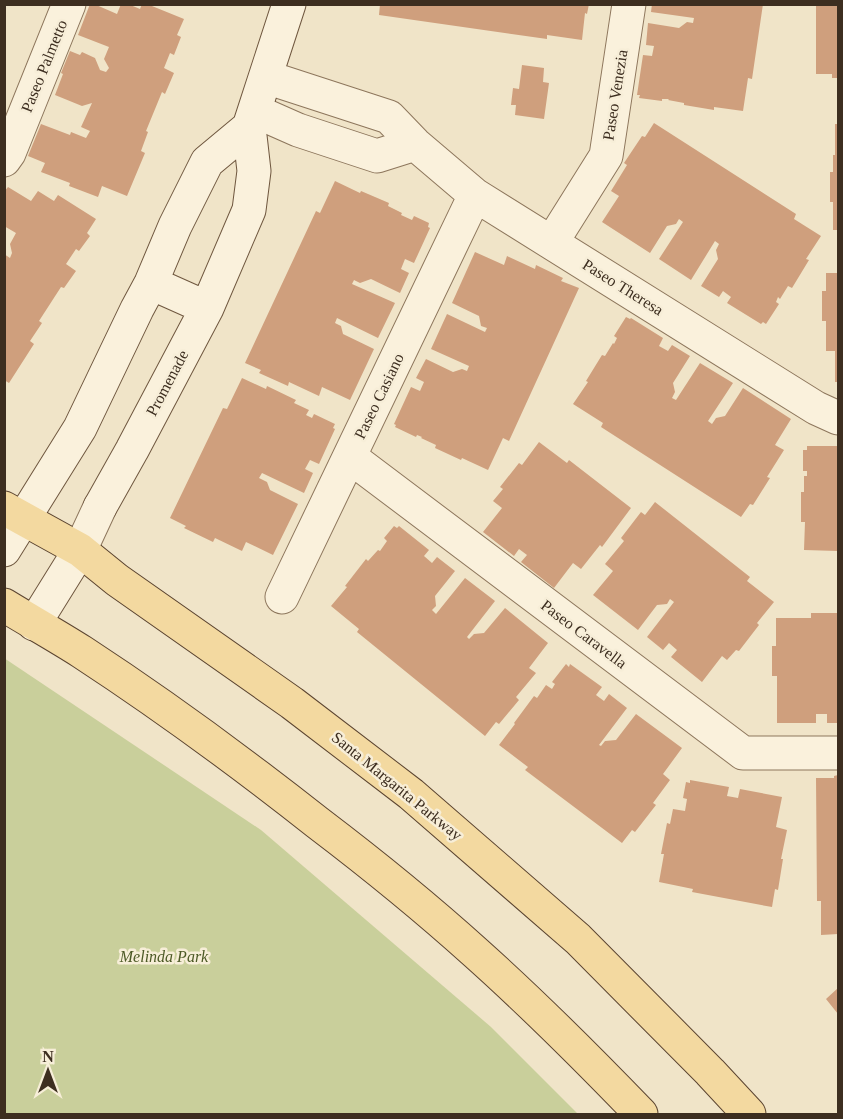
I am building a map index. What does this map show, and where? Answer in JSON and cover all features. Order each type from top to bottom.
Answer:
[{"type":"main road","name":"Santa Margarita Parkway","points":[[14,513],[80,550],[117,579],[292,703],[411,794],[578,939],[749,1114]]},
{"type":"main road","points":[[4,605],[81,651],[229,754],[398,886],[475,952],[641,1114]]},
{"type":"street","name":"Paseo Palmetto","points":[[4,160],[9,153],[69,4]]},
{"type":"street","name":"Promenade","points":[[34,624],[80,550],[100,507],[207,308],[249,210],[254,171],[252,119],[289,4]]},
{"type":"street","name":"Paseo Venezia","points":[[552,242],[606,156],[629,4]]},
{"type":"street","name":"Paseo Theresa","points":[[266,77],[388,117],[415,144],[475,195],[816,408],[838,418]]},
{"type":"street","points":[[4,550],[14,513],[80,428],[207,162],[252,119],[298,130],[377,156],[415,144]]},
{"type":"street","name":"Paseo Casiano","points":[[282,597],[475,195]]},
{"type":"street","points":[[151,283],[207,308]]},
{"type":"street","name":"Paseo Caravella","points":[[350,457],[743,753],[838,753]]},
{"type":"green space","name":"Melinda Park","points":[[4,658],[261,830],[491,1027],[578,1114],[5,1114]]},
{"type":"building","points":[[90,4],[117,14],[121,4],[140,9],[142,4],[147,4],[184,19],[177,35],[181,37],[174,55],[170,53],[164,68],[174,73],[165,94],[162,92],[146,131],[148,132],[141,151],[145,153],[127,196],[102,186],[98,197],[69,186],[70,183],[41,172],[45,163],[28,156],[41,124],[70,135],[71,132],[86,138],[90,131],[81,127],[92,103],[82,106],[55,95],[70,51],[80,55],[82,52],[95,58],[100,70],[106,72],[109,68],[104,59],[109,47],[78,35]]},
{"type":"building","points":[[380,4],[589,4],[587,14],[585,13],[582,40],[547,35],[547,39],[379,15]]},
{"type":"building","points":[[652,4],[763,4],[752,79],[748,78],[743,111],[714,107],[714,110],[684,105],[684,103],[669,99],[662,99],[662,101],[639,98],[640,95],[637,95],[643,55],[652,56],[654,46],[646,45],[648,23],[679,28],[687,22],[693,23],[694,18],[651,12]]},
{"type":"building","points":[[816,4],[838,4],[838,78],[832,78],[832,74],[816,74]]},
{"type":"building","points":[[522,65],[544,68],[543,82],[549,83],[544,119],[515,115],[516,105],[511,105],[513,88],[519,89]]},
{"type":"building","points":[[654,123],[796,214],[794,219],[821,236],[806,259],[809,260],[792,288],[788,286],[780,299],[778,297],[776,302],[779,304],[766,324],[763,322],[761,324],[727,303],[731,297],[723,291],[719,297],[701,286],[718,259],[716,250],[719,244],[715,241],[691,280],[659,259],[683,222],[679,219],[676,224],[667,226],[650,253],[602,222],[619,196],[611,191],[627,165],[624,163]]},
{"type":"building","points":[[835,124],[838,124],[838,230],[833,230],[833,202],[830,202],[830,172],[833,172],[833,155],[835,155]]},
{"type":"building","points":[[335,181],[389,203],[388,206],[402,213],[401,215],[412,220],[414,216],[429,223],[430,228],[414,263],[405,259],[401,269],[409,273],[400,293],[371,279],[360,283],[354,280],[352,284],[395,303],[378,338],[337,318],[335,323],[341,326],[343,334],[374,349],[350,400],[322,387],[319,396],[289,382],[288,386],[259,373],[261,370],[245,363],[316,211],[320,213]]},
{"type":"building","points":[[8,187],[31,201],[38,191],[54,201],[58,195],[96,219],[87,233],[90,236],[79,251],[76,249],[66,264],[76,271],[64,288],[61,287],[39,321],[42,323],[30,341],[34,344],[9,383],[4,380],[4,254],[10,258],[12,253],[10,244],[16,233],[4,226],[4,192]]},
{"type":"building","points":[[475,252],[504,265],[507,256],[535,269],[536,265],[563,278],[561,281],[579,288],[509,441],[503,438],[488,470],[435,448],[436,445],[395,427],[394,424],[411,387],[420,391],[424,382],[416,378],[426,359],[453,372],[462,369],[467,371],[469,366],[431,349],[447,314],[485,332],[487,328],[481,326],[479,316],[452,303]]},
{"type":"building","points":[[826,273],[838,273],[838,382],[835,382],[835,351],[826,351],[826,321],[822,321],[822,291],[826,291]]},
{"type":"building","points":[[626,317],[663,338],[659,346],[668,351],[672,345],[690,356],[673,383],[675,392],[672,398],[676,400],[700,363],[733,383],[708,421],[712,424],[716,418],[725,416],[743,388],[791,419],[775,445],[784,450],[767,477],[770,478],[753,505],[750,504],[741,517],[601,427],[603,423],[573,404],[602,355],[605,356],[614,344],[617,338],[614,336]]},
{"type":"building","points":[[242,378],[266,389],[267,386],[296,400],[294,403],[309,410],[306,415],[312,418],[314,414],[335,424],[333,428],[335,429],[319,464],[310,460],[305,469],[313,473],[304,493],[262,473],[259,478],[267,482],[270,490],[298,504],[273,555],[246,542],[242,551],[215,538],[213,542],[184,528],[186,526],[170,518],[223,408],[227,409]]},
{"type":"building","points":[[539,442],[567,463],[569,460],[631,508],[602,547],[600,545],[581,569],[573,563],[554,588],[521,562],[527,555],[519,549],[514,556],[483,532],[502,508],[493,501],[503,489],[500,487],[519,463],[522,465]]},
{"type":"building","points":[[807,446],[838,446],[838,551],[804,550],[805,522],[801,522],[801,492],[804,492],[804,476],[807,476],[807,471],[803,471],[803,450],[807,450]]},
{"type":"building","points":[[655,502],[750,577],[747,581],[774,602],[739,651],[736,650],[727,660],[722,656],[702,682],[671,657],[677,650],[669,643],[663,650],[647,637],[674,602],[670,599],[667,604],[657,605],[638,630],[593,595],[613,571],[605,564],[624,541],[621,538],[641,512],[645,515]]},
{"type":"building","points":[[394,526],[397,528],[399,526],[429,550],[424,556],[432,563],[437,557],[455,571],[435,596],[436,606],[432,610],[436,614],[465,578],[495,601],[467,637],[469,639],[474,634],[484,633],[505,608],[548,643],[529,668],[536,673],[516,697],[519,700],[499,724],[496,722],[485,736],[357,632],[359,629],[331,606],[366,559],[368,561],[378,550],[380,551],[387,541],[384,538]]},
{"type":"building","points":[[811,613],[838,613],[838,723],[827,723],[827,714],[816,714],[816,723],[777,723],[777,676],[772,676],[772,646],[776,646],[776,618],[811,618]]},
{"type":"building","points":[[566,664],[569,667],[570,664],[602,687],[596,695],[604,701],[609,694],[627,708],[599,745],[601,746],[605,741],[616,740],[636,714],[682,748],[663,774],[670,780],[653,803],[656,805],[635,832],[632,830],[622,843],[525,770],[528,767],[499,745],[534,696],[537,698],[546,685],[552,689],[555,684],[552,682]]},
{"type":"building","points":[[838,775],[838,934],[821,935],[821,901],[817,901],[816,778],[834,778]]},
{"type":"building","points":[[690,780],[729,787],[727,796],[738,798],[740,789],[782,797],[776,827],[787,830],[778,890],[775,889],[772,907],[692,892],[693,889],[659,882],[667,823],[670,824],[673,809],[685,811],[687,799],[683,798],[686,782],[690,783]]},
{"type":"building","points":[[838,988],[838,1014],[826,999]]}]
